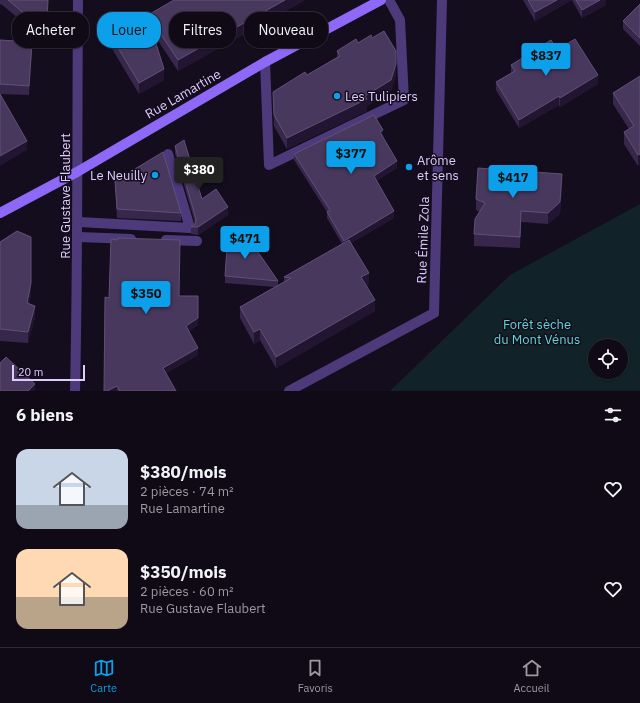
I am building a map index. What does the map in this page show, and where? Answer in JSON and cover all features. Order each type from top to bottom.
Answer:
[{"type":"street","name":"Rue Gustave Flaubert","points":[[75,391],[78,237],[78,0]]},
{"type":"street","name":"Rue Lamartine","points":[[0,213],[77,172],[265,62],[381,0]]},
{"type":"street","points":[[265,62],[269,165],[404,100],[400,20],[389,0]]},
{"type":"street","name":"Rue Émile Zola","points":[[289,391],[434,313],[442,0]]},
{"type":"street","points":[[78,222],[190,228],[168,154]]},
{"type":"street","points":[[78,237],[144,239]]},
{"type":"street","points":[[159,240],[197,240]]},
{"type":"green space","name":"Forêt sèche du Mont Vénus","points":[[640,204],[640,391],[390,391],[510,275]]},
{"type":"building","points":[[8,0],[48,0],[47,12],[22,12]]},
{"type":"building","points":[[174,0],[285,0],[264,12],[244,12],[244,23],[236,27],[236,12],[169,12],[169,46],[161,34],[161,12],[153,12]]},
{"type":"building","points":[[528,0],[557,0],[535,12]]},
{"type":"building","points":[[576,0],[600,0],[582,10]]},
{"type":"building","points":[[640,4],[640,38],[623,21]]},
{"type":"building","name":"Les Tulipiers","points":[[384,31],[396,51],[396,64],[391,80],[365,96],[367,99],[287,138],[274,115],[273,92],[305,72],[307,75],[340,56],[337,51],[356,39],[358,43],[371,35],[372,38]]},
{"type":"building","points":[[575,39],[598,75],[519,120],[496,82],[515,71],[511,65],[551,40],[557,50]]},
{"type":"building","points":[[0,40],[12,41],[12,48],[32,48],[29,86],[0,84]]},
{"type":"building","points":[[118,48],[157,48],[164,69],[139,83]]},
{"type":"building","points":[[170,48],[199,48],[178,60]]},
{"type":"building","points":[[640,76],[640,154],[638,155],[624,132],[634,126],[613,93]]},
{"type":"building","points":[[0,94],[27,141],[0,156]]},
{"type":"building","points":[[374,115],[383,130],[380,132],[397,161],[374,176],[394,211],[344,241],[327,212],[330,210],[294,154]]},
{"type":"building","points":[[184,140],[202,199],[216,189],[228,207],[198,227],[191,227],[195,224],[196,219],[175,146]]},
{"type":"building","name":"Le Neuilly","points":[[163,152],[181,213],[117,209],[115,181]]},
{"type":"building","points":[[478,168],[562,174],[560,202],[548,213],[521,211],[520,237],[474,234],[475,219],[485,203],[476,199]]},
{"type":"building","points":[[17,231],[31,237],[31,283],[27,303],[35,306],[28,332],[0,329],[0,242]]},
{"type":"building","points":[[228,233],[245,233],[278,281],[225,276]]},
{"type":"building","points":[[118,238],[180,240],[179,296],[198,296],[198,318],[186,326],[198,348],[163,368],[176,391],[120,391],[117,386],[104,391],[105,297],[109,298],[111,239],[118,240]]},
{"type":"building","points":[[349,240],[369,273],[361,277],[375,300],[276,357],[260,329],[254,332],[240,307],[291,278],[284,277]]},
{"type":"building","points":[[6,357],[35,384],[28,391],[0,391],[0,363]]},
{"type":"place","name":"Les Tulipiers","points":[[337,96]]},
{"type":"place","name":"Arôme et sens","points":[[409,167]]},
{"type":"place","name":"Le Neuilly","points":[[155,175]]}]
